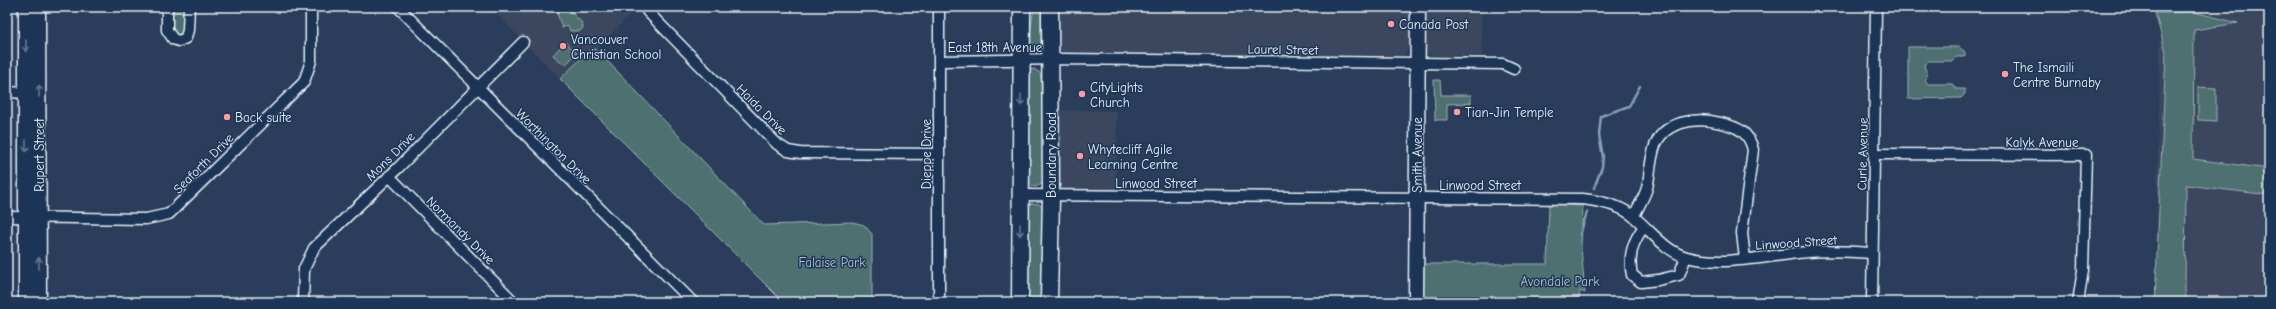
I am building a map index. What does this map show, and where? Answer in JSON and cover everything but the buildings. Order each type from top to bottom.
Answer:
[{"type":"main road","points":[[1020,302],[1022,7]]},
{"type":"main road","name":"Boundary Road","points":[[1049,302],[1051,195],[1050,7]]},
{"type":"street","name":"Rupert Street","points":[[26,7],[26,93],[32,218],[40,302]]},
{"type":"street","name":"Rupert Street","points":[[26,302],[32,218],[38,7]]},
{"type":"street","points":[[167,7],[168,34],[172,39],[179,41],[186,38],[188,34],[189,7]]},
{"type":"street","name":"Seaforth Drive","points":[[7,217],[146,219],[170,214],[304,82],[311,61],[311,7]]},
{"type":"street","name":"Worthington Drive","points":[[398,7],[693,302]]},
{"type":"street","name":"Dieppe Drive","points":[[939,302],[938,154],[940,7]]},
{"type":"street","name":"Smith Avenue","points":[[1416,302],[1418,7]]},
{"type":"street","name":"Curle Avenue","points":[[1872,302],[1876,7]]},
{"type":"street","name":"Haida Drive","points":[[649,9],[778,144],[788,151],[800,153],[938,154]]},
{"type":"street","name":"Mons Drive","points":[[303,302],[304,269],[314,248],[389,176],[523,42]]},
{"type":"street","name":"East 18th Avenue","points":[[940,61],[1050,60]]},
{"type":"street","name":"Laurel Street","points":[[1050,60],[1503,64],[1514,69]]},
{"type":"street","points":[[7,92],[26,93]]},
{"type":"street","points":[[1634,216],[1647,189],[1654,148],[1667,130],[1680,123],[1694,120],[1710,120],[1737,127],[1747,135],[1753,150],[1742,233],[1745,259]]},
{"type":"street","name":"Kalyk Avenue","points":[[1875,154],[2086,155],[2083,270],[2078,302]]},
{"type":"street","name":"Normandy Drive","points":[[389,176],[514,302]]},
{"type":"street","name":"Linwood Street","points":[[1020,195],[1583,199],[1598,201],[1634,216],[1644,227],[1679,254],[1686,257],[1716,260],[1745,259],[1809,252],[1872,253]]},
{"type":"street","points":[[1644,227],[1635,238],[1631,259],[1632,274],[1641,282],[1679,275],[1686,257]]},
{"type":"shaded area","name":"Vancouver Christian School","points":[[490,7],[632,7],[628,11],[631,14],[596,49],[590,50],[560,79]]},
{"type":"shaded area","points":[[1056,7],[1411,7],[1410,47],[1403,56],[1065,53],[1058,50]]},
{"type":"shaded area","points":[[1425,7],[1481,7],[1482,56],[1433,56],[1427,53],[1425,51]]},
{"type":"shaded area","points":[[2161,8],[2269,15],[2269,302],[2155,302]]},
{"type":"shaded area","points":[[1056,110],[1117,111],[1116,190],[1064,190],[1058,187]]},
{"type":"green space","points":[[170,7],[186,7],[186,24],[182,34],[179,36],[172,32]]},
{"type":"green space","points":[[1034,7],[1041,7],[1041,47],[1036,52],[1030,50],[1028,47]]},
{"type":"green space","points":[[568,9],[582,23],[583,28],[580,31],[570,31],[568,25],[562,28],[556,10]]},
{"type":"green space","points":[[2194,12],[2238,23],[2194,30],[2193,159],[2269,169],[2269,195],[2186,185],[2185,290],[2187,302],[2155,302],[2166,52],[2155,13]]},
{"type":"green space","points":[[565,42],[577,53],[565,65],[553,55]]},
{"type":"green space","points":[[1908,47],[1959,47],[1965,52],[1965,57],[1956,57],[1954,61],[1928,61],[1924,65],[1927,74],[1925,80],[1928,84],[1953,84],[1956,89],[1965,89],[1965,94],[1961,98],[1908,99]]},
{"type":"green space","name":"Falaise Park","points":[[596,49],[764,225],[852,222],[864,225],[872,234],[872,302],[783,302],[560,79],[590,50]]},
{"type":"green space","points":[[1034,69],[1040,73],[1041,78],[1044,180],[1042,184],[1035,187],[1029,185],[1029,70]]},
{"type":"green space","points":[[1434,80],[1440,80],[1441,95],[1471,95],[1471,103],[1447,104],[1447,120],[1435,120]]},
{"type":"green space","points":[[2198,87],[2216,88],[2216,121],[2198,120]]},
{"type":"green space","points":[[1032,203],[1039,204],[1044,209],[1043,302],[1026,302],[1027,207]]},
{"type":"green space","name":"Avondale Park","points":[[1549,204],[1583,206],[1581,247],[1585,293],[1580,291],[1579,302],[1423,302],[1424,264],[1547,264]]},
{"type":"waterway","points":[[1594,188],[1602,167],[1603,157],[1599,135],[1601,116],[1629,106],[1640,86]]},
{"type":"waterway","points":[[1580,235],[1587,212]]},
{"type":"place","name":"Canada Post","points":[[1391,24]]},
{"type":"place","name":"Vancouver Christian School","points":[[563,46]]},
{"type":"place","name":"The Ismaili Centre Burnaby","points":[[2005,74]]},
{"type":"place","name":"CityLights Church","points":[[1082,94]]},
{"type":"place","name":"Tian-Jin Temple","points":[[1457,112]]},
{"type":"place","name":"Back suite","points":[[227,117]]},
{"type":"place","name":"Whytecliff Agile Learning Centre","points":[[1080,156]]}]
